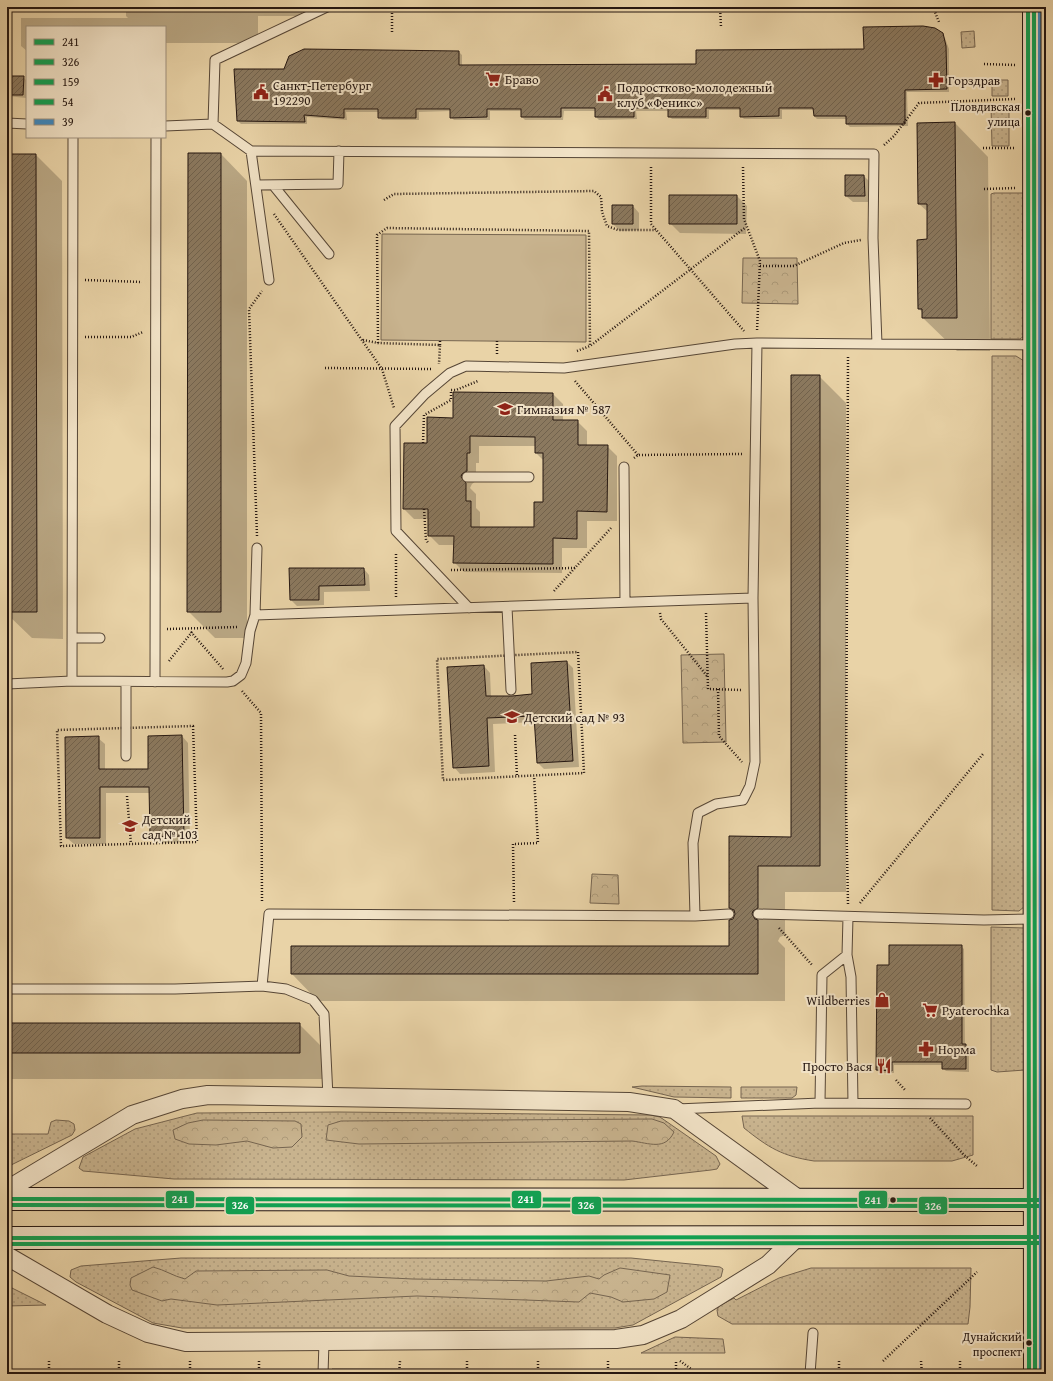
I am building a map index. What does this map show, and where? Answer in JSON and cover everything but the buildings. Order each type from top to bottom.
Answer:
[{"type":"main road","points":[[1034,7],[1040,345],[1040,839],[1034,919],[1041,1200],[1034,1374]]},
{"type":"main road","points":[[7,1199],[801,1201],[1041,1200]]},
{"type":"main road","points":[[7,1238],[1040,1237]]},
{"type":"street","points":[[7,1190],[132,1116],[182,1099],[208,1095],[629,1102],[674,1109],[801,1201]]},
{"type":"street","points":[[7,1256],[107,1314],[148,1333],[186,1342],[616,1339],[643,1335],[682,1319],[768,1265],[797,1237]]},
{"type":"lane","points":[[213,124],[216,60],[327,7]]},
{"type":"lane","points":[[7,123],[26,124]]},
{"type":"lane","points":[[166,126],[213,124],[251,151],[874,154],[873,238],[878,344]]},
{"type":"lane","points":[[72,681],[73,138]]},
{"type":"lane","points":[[155,680],[156,138]]},
{"type":"lane","points":[[251,151],[257,185],[269,280]]},
{"type":"lane","points":[[257,185],[338,184],[339,151]]},
{"type":"lane","points":[[273,185],[329,254]]},
{"type":"lane","points":[[695,916],[693,843],[698,813],[716,804],[743,800],[750,786],[755,762],[753,598],[757,343]]},
{"type":"lane","points":[[469,608],[396,531],[399,476],[395,426],[425,394],[450,373],[466,366],[564,368],[735,344],[1040,345]]},
{"type":"lane","points":[[624,467],[625,602]]},
{"type":"lane","points":[[466,477],[529,477]]},
{"type":"lane","points":[[7,684],[72,681],[233,681],[241,674],[246,663],[250,627],[254,615],[257,548]]},
{"type":"lane","points":[[254,615],[753,598]]},
{"type":"lane","points":[[507,607],[508,656],[511,690]]},
{"type":"lane","points":[[72,638],[100,638]]},
{"type":"lane","points":[[126,682],[126,756]]},
{"type":"lane","points":[[848,913],[847,955],[851,977],[853,1103]]},
{"type":"lane","points":[[758,914],[848,913],[1034,919]]},
{"type":"lane","points":[[262,986],[269,914],[695,916],[729,914]]},
{"type":"lane","points":[[820,1103],[822,975],[847,955]]},
{"type":"lane","points":[[7,989],[262,986],[286,989],[313,1000],[324,1014],[328,1097]]},
{"type":"lane","points":[[674,1109],[820,1103],[966,1104]]},
{"type":"lane","points":[[810,1374],[813,1333]]},
{"type":"lane","points":[[323,1374],[324,1342]]},
{"type":"path","points":[[392,7],[392,33]]},
{"type":"path","points":[[720,7],[721,27]]},
{"type":"path","points":[[933,7],[939,22]]},
{"type":"path","points":[[984,64],[1013,65]]},
{"type":"path","points":[[874,154],[894,136],[919,103],[1018,99]]},
{"type":"path","points":[[983,148],[1018,148]]},
{"type":"path","points":[[651,152],[651,224],[749,336],[757,343]]},
{"type":"path","points":[[743,154],[744,219],[760,261],[757,343]]},
{"type":"path","points":[[273,185],[270,209],[382,369],[394,408],[395,426]]},
{"type":"path","points":[[384,200],[394,194],[594,191],[601,197],[602,212],[607,226],[618,230],[656,230]]},
{"type":"path","points":[[572,353],[590,346],[746,227]]},
{"type":"path","points":[[378,343],[377,236],[387,228],[589,231],[590,346]]},
{"type":"path","points":[[760,266],[794,266],[844,242],[873,238]]},
{"type":"path","points":[[72,279],[156,282]]},
{"type":"path","points":[[257,548],[249,309],[269,280]]},
{"type":"path","points":[[72,338],[131,337],[155,328]]},
{"type":"path","points":[[363,340],[378,343],[440,345]]},
{"type":"path","points":[[325,368],[439,369],[440,341]]},
{"type":"path","points":[[848,355],[846,803],[848,913]]},
{"type":"path","points":[[423,443],[424,415],[451,400],[451,390],[456,390],[485,378],[498,366]]},
{"type":"path","points":[[564,368],[638,455],[756,454]]},
{"type":"path","points":[[540,606],[624,514]]},
{"type":"path","points":[[396,531],[397,610]]},
{"type":"path","points":[[440,578],[451,570],[575,568]]},
{"type":"path","points":[[706,599],[708,689],[754,690]]},
{"type":"path","points":[[658,601],[661,619],[707,676]]},
{"type":"path","points":[[155,629],[250,627]]},
{"type":"path","points":[[155,680],[194,628]]},
{"type":"path","points":[[191,632],[261,713],[262,906],[269,914]]},
{"type":"path","points":[[578,652],[584,773],[534,776],[443,780],[437,659],[578,652]]},
{"type":"path","points":[[718,689],[720,736],[752,774]]},
{"type":"path","points":[[193,726],[198,842],[131,844],[61,846],[57,730],[193,726]]},
{"type":"path","points":[[515,735],[517,776]]},
{"type":"path","points":[[848,913],[983,754]]},
{"type":"path","points":[[514,914],[513,844],[538,843],[534,776]]},
{"type":"path","points":[[128,796],[131,844]]},
{"type":"path","points":[[771,914],[775,923],[822,975]]},
{"type":"path","points":[[929,1116],[964,1155],[978,1166]]},
{"type":"path","points":[[883,1361],[977,1272]]},
{"type":"path","points":[[49,1361],[49,1374]]},
{"type":"path","points":[[119,1361],[119,1374]]},
{"type":"path","points":[[190,1361],[190,1374]]},
{"type":"path","points":[[259,1361],[259,1374]]},
{"type":"path","points":[[399,1374],[400,1361]]},
{"type":"path","points":[[467,1361],[467,1374]]},
{"type":"path","points":[[538,1361],[538,1374]]},
{"type":"path","points":[[608,1361],[608,1374]]},
{"type":"path","points":[[676,1374],[678,1361],[698,1374]]},
{"type":"path","points":[[839,1361],[839,1374]]},
{"type":"path","points":[[921,1361],[922,1374]]},
{"type":"path","points":[[960,1361],[960,1374]]},
{"type":"green space","points":[[974,31],[975,47],[962,48],[961,32]]},
{"type":"green space","points":[[992,80],[1008,80],[1008,96],[992,96]]},
{"type":"green space","points":[[991,105],[1009,105],[1009,146],[992,146]]},
{"type":"green space","points":[[1024,193],[1024,336],[1020,339],[991,339],[991,194]]},
{"type":"green space","points":[[382,234],[586,235],[586,342],[381,340]]},
{"type":"green space","points":[[743,258],[797,258],[798,304],[742,303]]},
{"type":"green space","points":[[992,356],[1016,356],[1024,361],[1025,906],[1019,911],[992,910]]},
{"type":"green space","points":[[724,654],[726,742],[683,743],[681,655]]},
{"type":"green space","points":[[592,874],[618,875],[619,904],[590,903]]},
{"type":"green space","points":[[991,927],[1025,928],[1025,1070],[997,1072],[991,1070]]},
{"type":"green space","points":[[632,1087],[731,1087],[731,1098],[674,1097]]},
{"type":"green space","points":[[741,1087],[797,1087],[796,1095],[792,1098],[741,1098]]},
{"type":"green space","points":[[339,1112],[650,1115],[660,1117],[716,1156],[720,1164],[717,1169],[711,1170],[624,1180],[174,1179],[83,1171],[79,1168],[83,1157],[135,1129],[197,1113]]},
{"type":"green space","points":[[742,1116],[973,1116],[973,1155],[952,1161],[814,1161],[784,1154],[761,1141],[744,1128]]},
{"type":"green space","points":[[652,1119],[664,1123],[674,1132],[666,1142],[661,1144],[632,1141],[359,1144],[326,1140],[328,1125],[341,1121]]},
{"type":"green space","points":[[56,1120],[69,1121],[74,1124],[75,1130],[72,1135],[7,1167],[7,1134],[48,1134],[51,1122]]},
{"type":"green space","points":[[203,1120],[295,1121],[301,1124],[302,1137],[292,1147],[273,1148],[247,1141],[216,1145],[189,1144],[175,1139],[173,1130],[188,1123]]},
{"type":"green space","points":[[181,1258],[631,1258],[720,1267],[723,1269],[721,1277],[633,1325],[615,1328],[182,1328],[153,1323],[76,1282],[70,1277],[71,1270],[81,1266]]},
{"type":"green space","points":[[153,1267],[185,1279],[196,1271],[327,1270],[349,1276],[413,1279],[546,1281],[589,1276],[599,1279],[604,1275],[620,1268],[670,1275],[667,1292],[654,1299],[623,1302],[611,1297],[590,1293],[579,1302],[417,1296],[217,1305],[171,1299],[162,1301],[132,1290],[130,1285],[131,1278]]},
{"type":"green space","points":[[811,1268],[971,1268],[968,1324],[732,1324],[718,1316],[717,1310],[719,1306],[734,1298],[736,1300],[779,1278]]},
{"type":"green space","points":[[7,1286],[10,1287],[46,1305],[7,1306]]},
{"type":"green space","points":[[675,1337],[723,1339],[725,1353],[641,1353]]},
{"type":"green space","points":[[332,1369],[805,1370],[804,1374],[332,1374]]},
{"type":"transit line","name":"54","points":[[1028,7],[1029,1374]]},
{"type":"transit line","name":"159","points":[[1034,7],[1035,1374]]},
{"type":"transit line","name":"39","points":[[1040,7],[1041,1374]]},
{"type":"transit line","name":"241","points":[[7,1199],[1046,1200]]},
{"type":"transit line","name":"326","points":[[7,1205],[1046,1206]]},
{"type":"transit line","name":"241","points":[[7,1238],[1046,1237]]},
{"type":"transit line","name":"326","points":[[7,1244],[1046,1243]]},
{"type":"place","name":"Браво","points":[[493,79]]},
{"type":"place","name":"Горздрав","points":[[936,80]]},
{"type":"place","name":"Санкт-Петербург 192290","points":[[261,92]]},
{"type":"place","name":"Подростково-молодежный клуб «Феникс»","points":[[605,94]]},
{"type":"place","name":"Пловдивская улица","points":[[1028,113]]},
{"type":"place","name":"Гимназия № 587","points":[[505,409]]},
{"type":"place","name":"Детский сад № 93","points":[[512,717]]},
{"type":"place","name":"Детский сад № 103","points":[[130,826]]},
{"type":"place","name":"Wildberries","points":[[882,1000]]},
{"type":"place","name":"Pyaterochka","points":[[930,1010]]},
{"type":"place","name":"Норма","points":[[926,1049]]},
{"type":"place","name":"Просто Вася","points":[[884,1066]]},
{"type":"place","name":"Дунайский проспект","points":[[1029,1343]]}]
